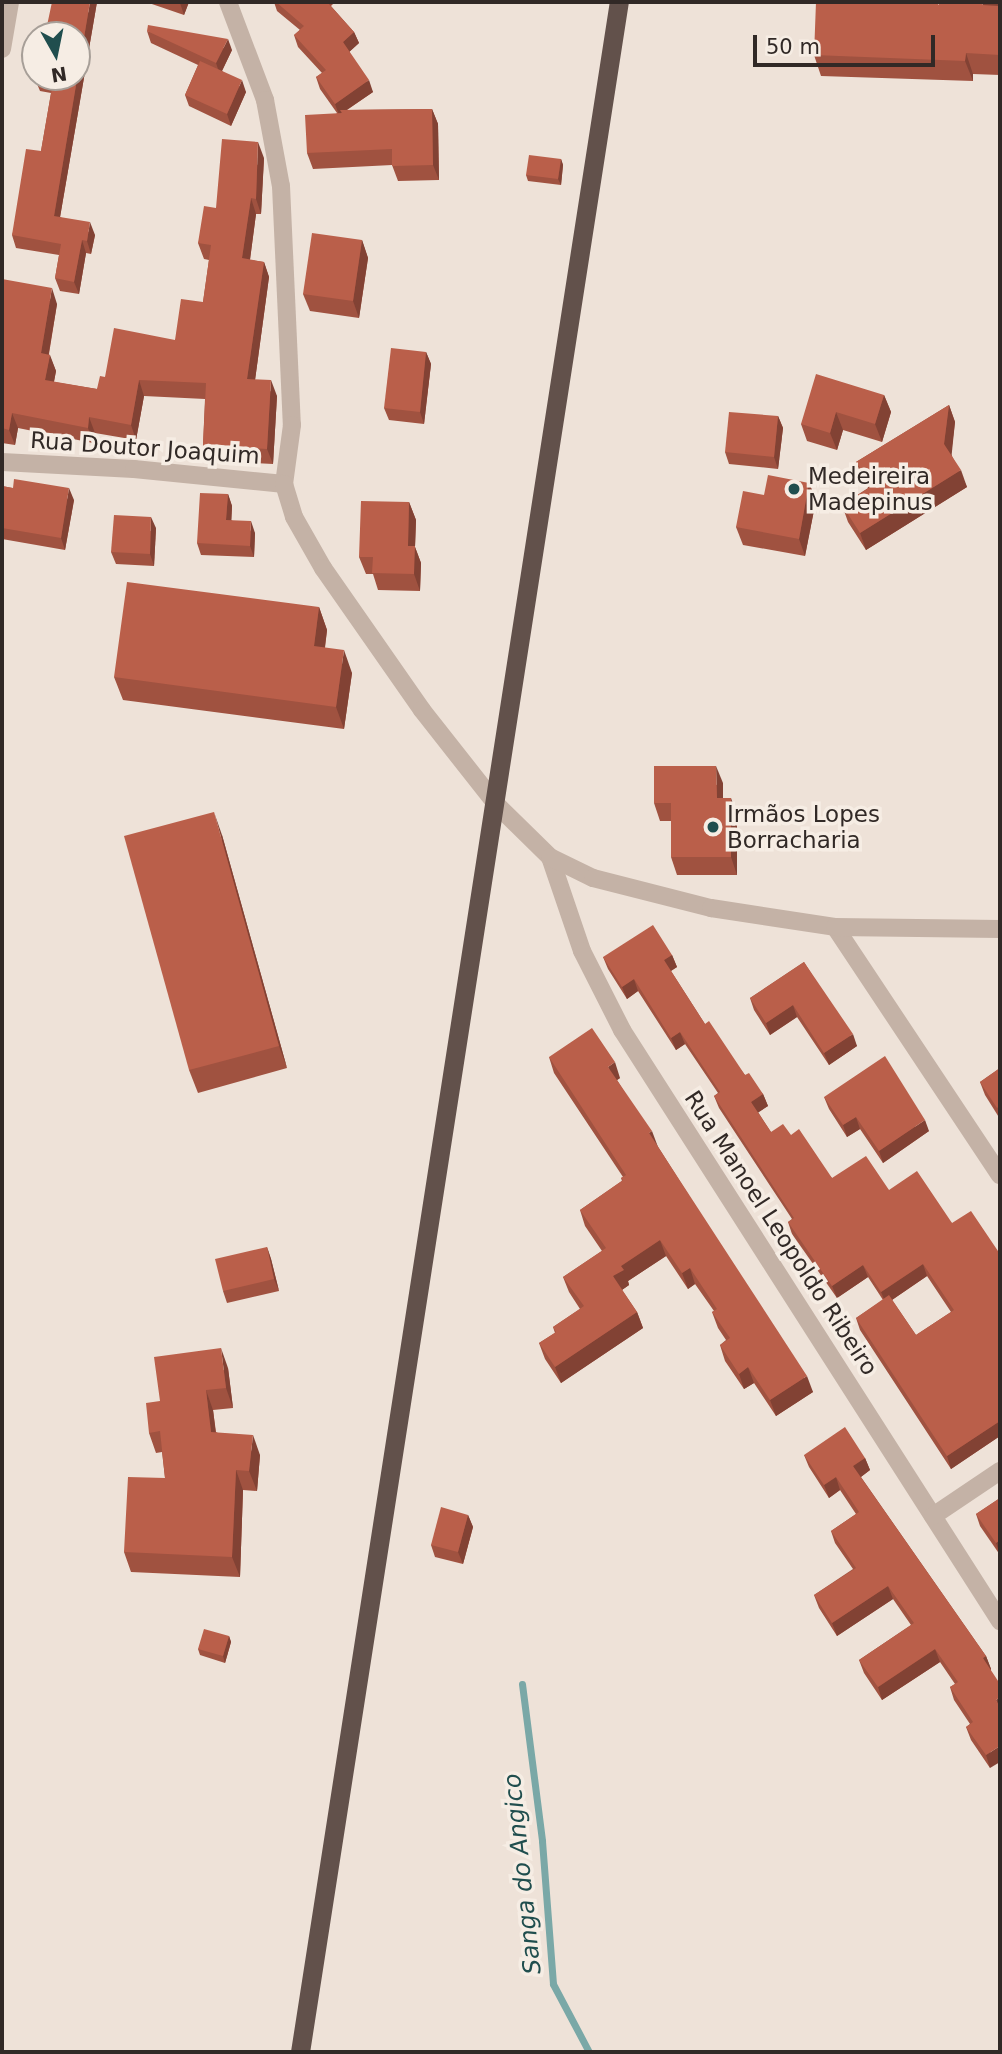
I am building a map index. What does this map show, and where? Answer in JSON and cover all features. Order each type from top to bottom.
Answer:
[{"type":"highway","points":[[300,2052],[619,2]]},
{"type":"street","points":[[2,49],[10,2]]},
{"type":"street","points":[[228,2],[265,100],[281,186],[292,425],[284,484],[294,517],[323,568],[422,710],[496,804],[550,857],[593,878],[711,908],[835,927],[1000,929]]},
{"type":"street","name":"Rua Doutor Joaquim","points":[[2,462],[134,469],[284,484]]},
{"type":"street","name":"Rua Manoel Leopoldo Ribeiro","points":[[550,857],[582,951],[622,1030],[1000,1621]]},
{"type":"street","points":[[835,927],[1000,1175]]},
{"type":"street","points":[[933,1516],[1000,1471]]},
{"type":"building","points":[[52,2],[90,2],[87,21],[48,21]]},
{"type":"building","points":[[276,2],[327,2],[354,32],[343,42],[369,80],[335,104],[316,77],[326,70],[294,35],[304,26]]},
{"type":"building","points":[[816,2],[938,2],[938,5],[941,2],[985,2],[982,5],[1000,6],[1000,55],[966,53],[965,61],[814,55]]},
{"type":"building","points":[[148,25],[228,39],[216,63],[147,31]]},
{"type":"building","points":[[200,61],[242,80],[227,114],[185,95]]},
{"type":"building","points":[[51,91],[75,91],[54,216],[90,222],[87,241],[82,240],[74,282],[55,278],[61,244],[12,235],[26,149],[41,151]]},
{"type":"building","points":[[432,109],[433,165],[392,166],[392,149],[307,153],[305,115],[342,113],[340,110]]},
{"type":"building","points":[[222,139],[258,142],[256,199],[251,198],[242,258],[264,262],[247,379],[271,380],[267,449],[203,445],[206,383],[139,380],[131,425],[89,417],[88,428],[12,413],[9,430],[2,428],[2,279],[52,288],[41,353],[50,355],[45,380],[97,389],[100,376],[105,377],[114,328],[175,340],[181,299],[203,302],[211,245],[198,243],[204,206],[216,208]]},
{"type":"building","points":[[529,155],[561,159],[558,179],[526,175]]},
{"type":"building","points":[[312,233],[362,240],[353,301],[303,294]]},
{"type":"building","points":[[391,348],[426,352],[420,412],[384,408]]},
{"type":"building","points":[[816,374],[884,395],[875,424],[836,412],[830,433],[801,424]]},
{"type":"building","points":[[949,405],[944,444],[961,470],[860,533],[842,505],[872,486],[856,462]]},
{"type":"building","points":[[729,412],[778,416],[774,457],[725,452]]},
{"type":"building","points":[[768,475],[809,483],[799,539],[736,527],[743,491],[764,495]]},
{"type":"building","points":[[14,479],[69,488],[61,538],[2,528],[2,486],[13,488]]},
{"type":"building","points":[[200,493],[228,494],[226,520],[251,521],[250,546],[197,543]]},
{"type":"building","points":[[361,501],[409,502],[408,546],[415,546],[414,574],[372,573],[373,557],[359,557]]},
{"type":"building","points":[[114,515],[151,517],[150,554],[111,552]]},
{"type":"building","points":[[127,582],[319,607],[314,646],[344,650],[336,707],[114,677]]},
{"type":"building","points":[[654,766],[716,766],[717,798],[731,798],[731,857],[671,857],[671,803],[654,803]]},
{"type":"building","points":[[214,812],[279,1046],[189,1070],[124,836]]},
{"type":"building","points":[[653,925],[672,955],[664,960],[705,1024],[709,1021],[745,1075],[749,1073],[763,1094],[751,1102],[771,1132],[783,1124],[791,1135],[799,1129],[832,1178],[866,1156],[889,1190],[917,1171],[952,1223],[971,1211],[1000,1254],[1000,1421],[947,1456],[856,1318],[889,1295],[916,1335],[954,1310],[923,1264],[881,1292],[863,1265],[832,1286],[788,1222],[794,1218],[714,1096],[720,1092],[680,1032],[671,1038],[634,979],[622,987],[603,957]]},
{"type":"building","points":[[804,962],[853,1034],[824,1053],[793,1005],[766,1023],[750,998]]},
{"type":"building","points":[[592,1028],[615,1062],[608,1067],[652,1131],[649,1133],[807,1376],[770,1400],[748,1367],[739,1374],[720,1345],[730,1338],[712,1312],[717,1309],[690,1268],[682,1273],[660,1240],[621,1266],[624,1270],[613,1276],[637,1312],[555,1367],[539,1343],[556,1332],[553,1327],[584,1306],[563,1277],[606,1248],[580,1210],[623,1180],[621,1178],[626,1175],[549,1057]]},
{"type":"building","points":[[885,1056],[925,1120],[879,1151],[856,1117],[843,1125],[824,1097]]},
{"type":"building","points":[[1000,1068],[1000,1106],[997,1108],[980,1082]]},
{"type":"building","points":[[267,1247],[274,1279],[223,1291],[215,1259]]},
{"type":"building","points":[[221,1348],[226,1388],[206,1390],[211,1432],[253,1435],[249,1471],[236,1470],[232,1557],[124,1552],[128,1477],[165,1478],[160,1431],[149,1433],[146,1403],[160,1401],[154,1357]]},
{"type":"building","points":[[845,1427],[865,1458],[853,1466],[986,1656],[983,1658],[1000,1684],[1000,1697],[996,1700],[1000,1707],[1000,1746],[986,1755],[966,1727],[973,1722],[950,1687],[958,1682],[935,1649],[878,1687],[859,1660],[914,1623],[888,1586],[832,1623],[814,1595],[856,1568],[831,1531],[859,1512],[836,1477],[824,1485],[804,1455]]},
{"type":"building","points":[[1000,1498],[1000,1540],[996,1543],[976,1514]]},
{"type":"building","points":[[441,1507],[468,1515],[458,1552],[431,1545]]},
{"type":"building","points":[[204,1629],[229,1636],[223,1656],[198,1649]]},
{"type":"waterway","name":"Sanga do Angico","points":[[522,1684],[542,1841],[553,1984],[589,2052]]},
{"type":"place","name":"Medeireira Madepinus","points":[[794,489]]},
{"type":"place","name":"Irmãos Lopes Borracharia","points":[[713,827]]}]
